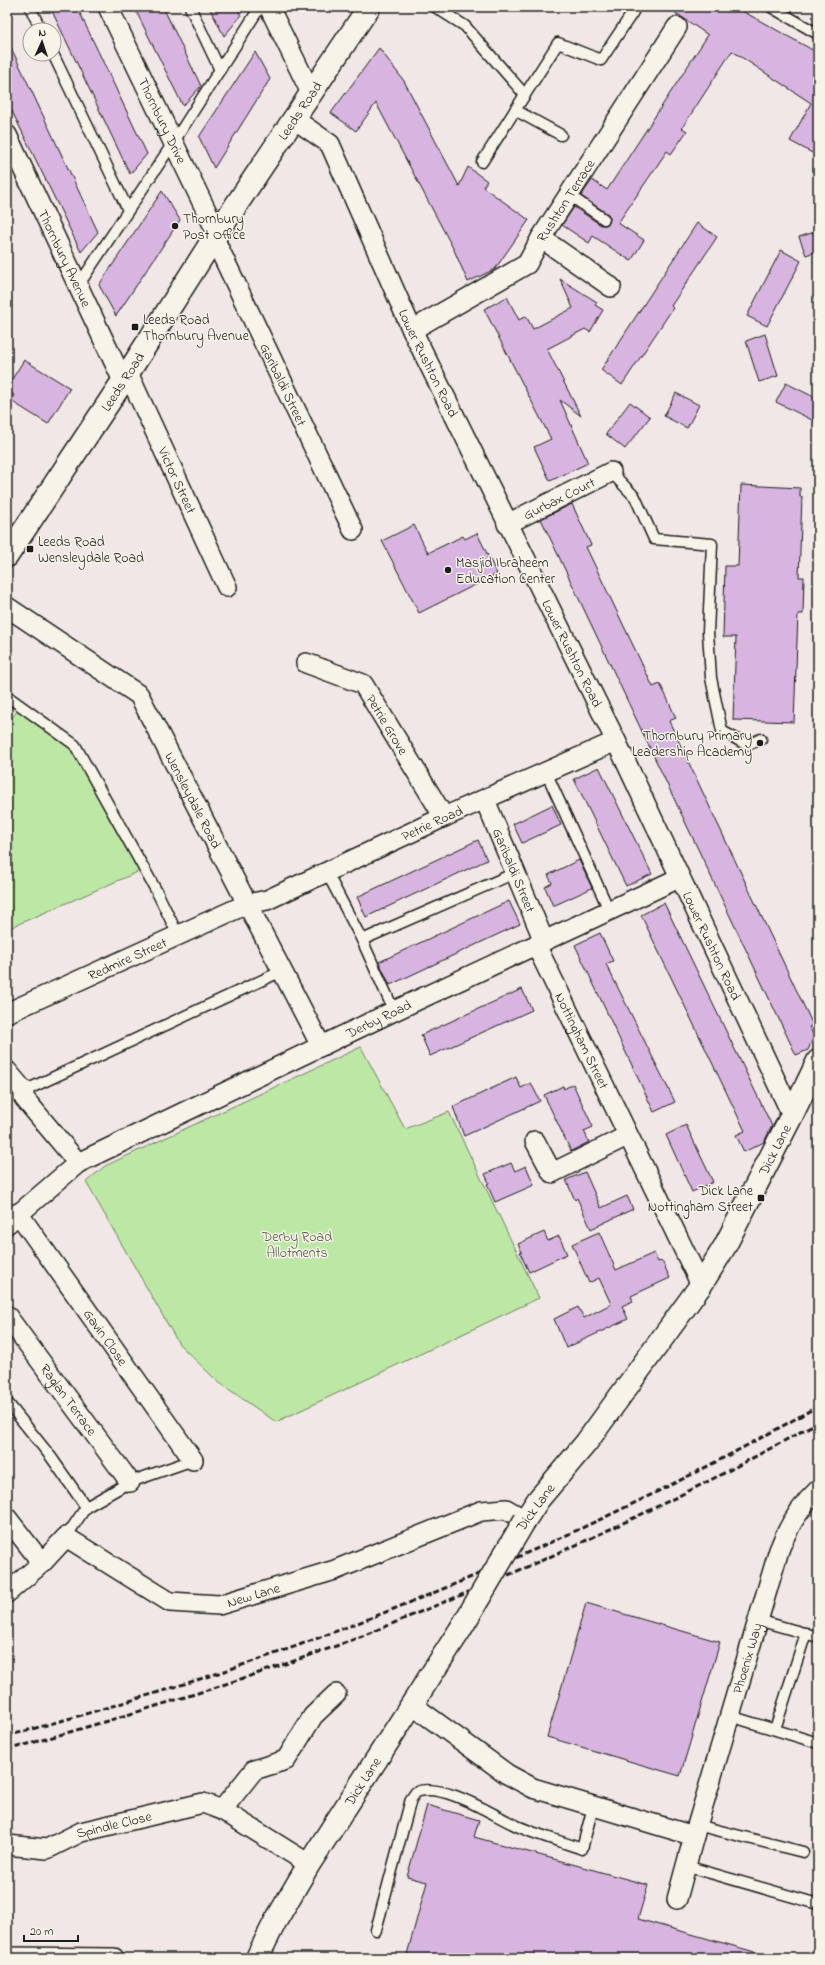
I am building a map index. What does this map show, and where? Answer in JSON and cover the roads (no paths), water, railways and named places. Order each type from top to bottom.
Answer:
[{"type":"main road","name":"Leeds Road","points":[[7,556],[125,377],[215,236],[369,7]]},
{"type":"main road","name":"Dick Lane","points":[[257,1958],[275,1922],[309,1864],[460,1630],[525,1520],[554,1480],[586,1443],[701,1285],[725,1246],[818,1061]]},
{"type":"street","name":"Thornbury Drive","points":[[108,7],[173,143],[215,236]]},
{"type":"street","points":[[269,7],[311,93]]},
{"type":"street","name":"Rushton Terrace","points":[[412,330],[527,264],[569,195],[677,27]]},
{"type":"street","name":"Lower Rushton Road","points":[[294,120],[330,144],[412,330],[616,741],[679,878],[792,1115]]},
{"type":"street","name":"Thornbury Avenue","points":[[7,135],[78,286],[125,377]]},
{"type":"street","name":"Garibaldi Street","points":[[215,236],[353,530]]},
{"type":"street","points":[[542,238],[611,287]]},
{"type":"street","name":"Victor Street","points":[[125,377],[227,587]]},
{"type":"street","name":"Gurbax Court","points":[[507,524],[611,472]]},
{"type":"street","name":"Wensleydale Road","points":[[7,607],[139,695],[321,1046]]},
{"type":"street","name":"Petrie Grove","points":[[306,663],[363,684],[444,817]]},
{"type":"street","name":"Petrie Road","points":[[247,904],[267,900],[444,817],[616,741]]},
{"type":"street","name":"Garibaldi Street","points":[[485,800],[515,873],[540,943]]},
{"type":"street","name":"Derby Road","points":[[13,1218],[78,1163],[394,1011],[679,878]]},
{"type":"street","name":"Redmire Street","points":[[7,1013],[247,904]]},
{"type":"street","name":"Nottingham Street","points":[[540,943],[627,1136],[701,1285]]},
{"type":"street","points":[[7,1071],[24,1091],[24,1098],[78,1163]]},
{"type":"street","points":[[535,1141],[552,1173],[627,1136]]},
{"type":"street","name":"Gavin Close","points":[[13,1218],[193,1460]]},
{"type":"street","name":"Raglan Terrace","points":[[7,1316],[130,1482]]},
{"type":"street","name":"Phoenix Way","points":[[677,1899],[696,1830],[784,1536],[799,1510],[818,1490]]},
{"type":"street","name":"New Lane","points":[[66,1536],[170,1602],[219,1605],[335,1570],[450,1522],[481,1512],[506,1509],[525,1520]]},
{"type":"street","points":[[7,1518],[42,1562]]},
{"type":"street","points":[[7,1594],[42,1562],[66,1536]]},
{"type":"street","points":[[222,1810],[254,1770],[286,1760],[313,1716],[336,1694]]},
{"type":"street","points":[[411,1704],[520,1782],[546,1793],[593,1807],[696,1830]]},
{"type":"street","name":"Spindle Close","points":[[7,1845],[47,1849],[81,1832],[203,1803],[222,1810],[309,1864]]},
{"type":"street","points":[[7,1957],[114,1958]]},
{"type":"lane","points":[[30,7],[37,22]]},
{"type":"lane","points":[[190,7],[220,70]]},
{"type":"lane","points":[[78,286],[173,143],[260,7]]},
{"type":"lane","points":[[435,7],[465,26],[525,95]]},
{"type":"lane","points":[[771,7],[818,34]]},
{"type":"lane","points":[[482,162],[558,43],[601,60],[633,12]]},
{"type":"lane","points":[[57,62],[128,210]]},
{"type":"lane","points":[[515,110],[561,135]]},
{"type":"lane","points":[[569,195],[604,219]]},
{"type":"lane","points":[[611,472],[636,497],[654,539],[712,544],[708,632],[711,678],[722,731],[747,745],[761,739]]},
{"type":"lane","points":[[7,696],[75,745],[157,892],[178,935]]},
{"type":"lane","points":[[546,772],[609,910]]},
{"type":"lane","points":[[326,872],[362,940],[394,1011]]},
{"type":"lane","points":[[362,940],[515,873]]},
{"type":"lane","points":[[24,1091],[282,971]]},
{"type":"lane","points":[[7,1402],[51,1457],[86,1507]]},
{"type":"lane","points":[[66,1536],[86,1507],[130,1482],[193,1460]]},
{"type":"lane","points":[[758,1620],[818,1637]]},
{"type":"lane","points":[[775,1729],[806,1633]]},
{"type":"lane","points":[[730,1716],[818,1743]]},
{"type":"lane","points":[[376,1930],[411,1799],[416,1792],[431,1789],[475,1804],[516,1825],[582,1849],[593,1807]]},
{"type":"lane","points":[[696,1830],[803,1852]]},
{"type":"lane","points":[[686,1866],[818,1904]]},
{"type":"railway","points":[[7,1736],[125,1702],[242,1665],[318,1638],[446,1588],[635,1503],[697,1472],[818,1406]]},
{"type":"railway","points":[[7,1750],[205,1691],[283,1665],[374,1631],[526,1568],[673,1499],[818,1422]]},
{"type":"place","name":"Thornbury Post Office","points":[[175,226]]},
{"type":"place","name":"Leeds Road Thornbury Avenue","points":[[135,327]]},
{"type":"place","name":"Leeds Road Wensleydale Road","points":[[30,549]]},
{"type":"place","name":"Masjid Ibraheem Education Center","points":[[448,570]]},
{"type":"place","name":"Thornbury Primary Leadership Academy","points":[[760,743]]},
{"type":"place","name":"Dick Lane Nottingham Street","points":[[761,1198]]},
{"type":"park label","name":"Derby Road Allotments","points":[[297,1244]]}]
